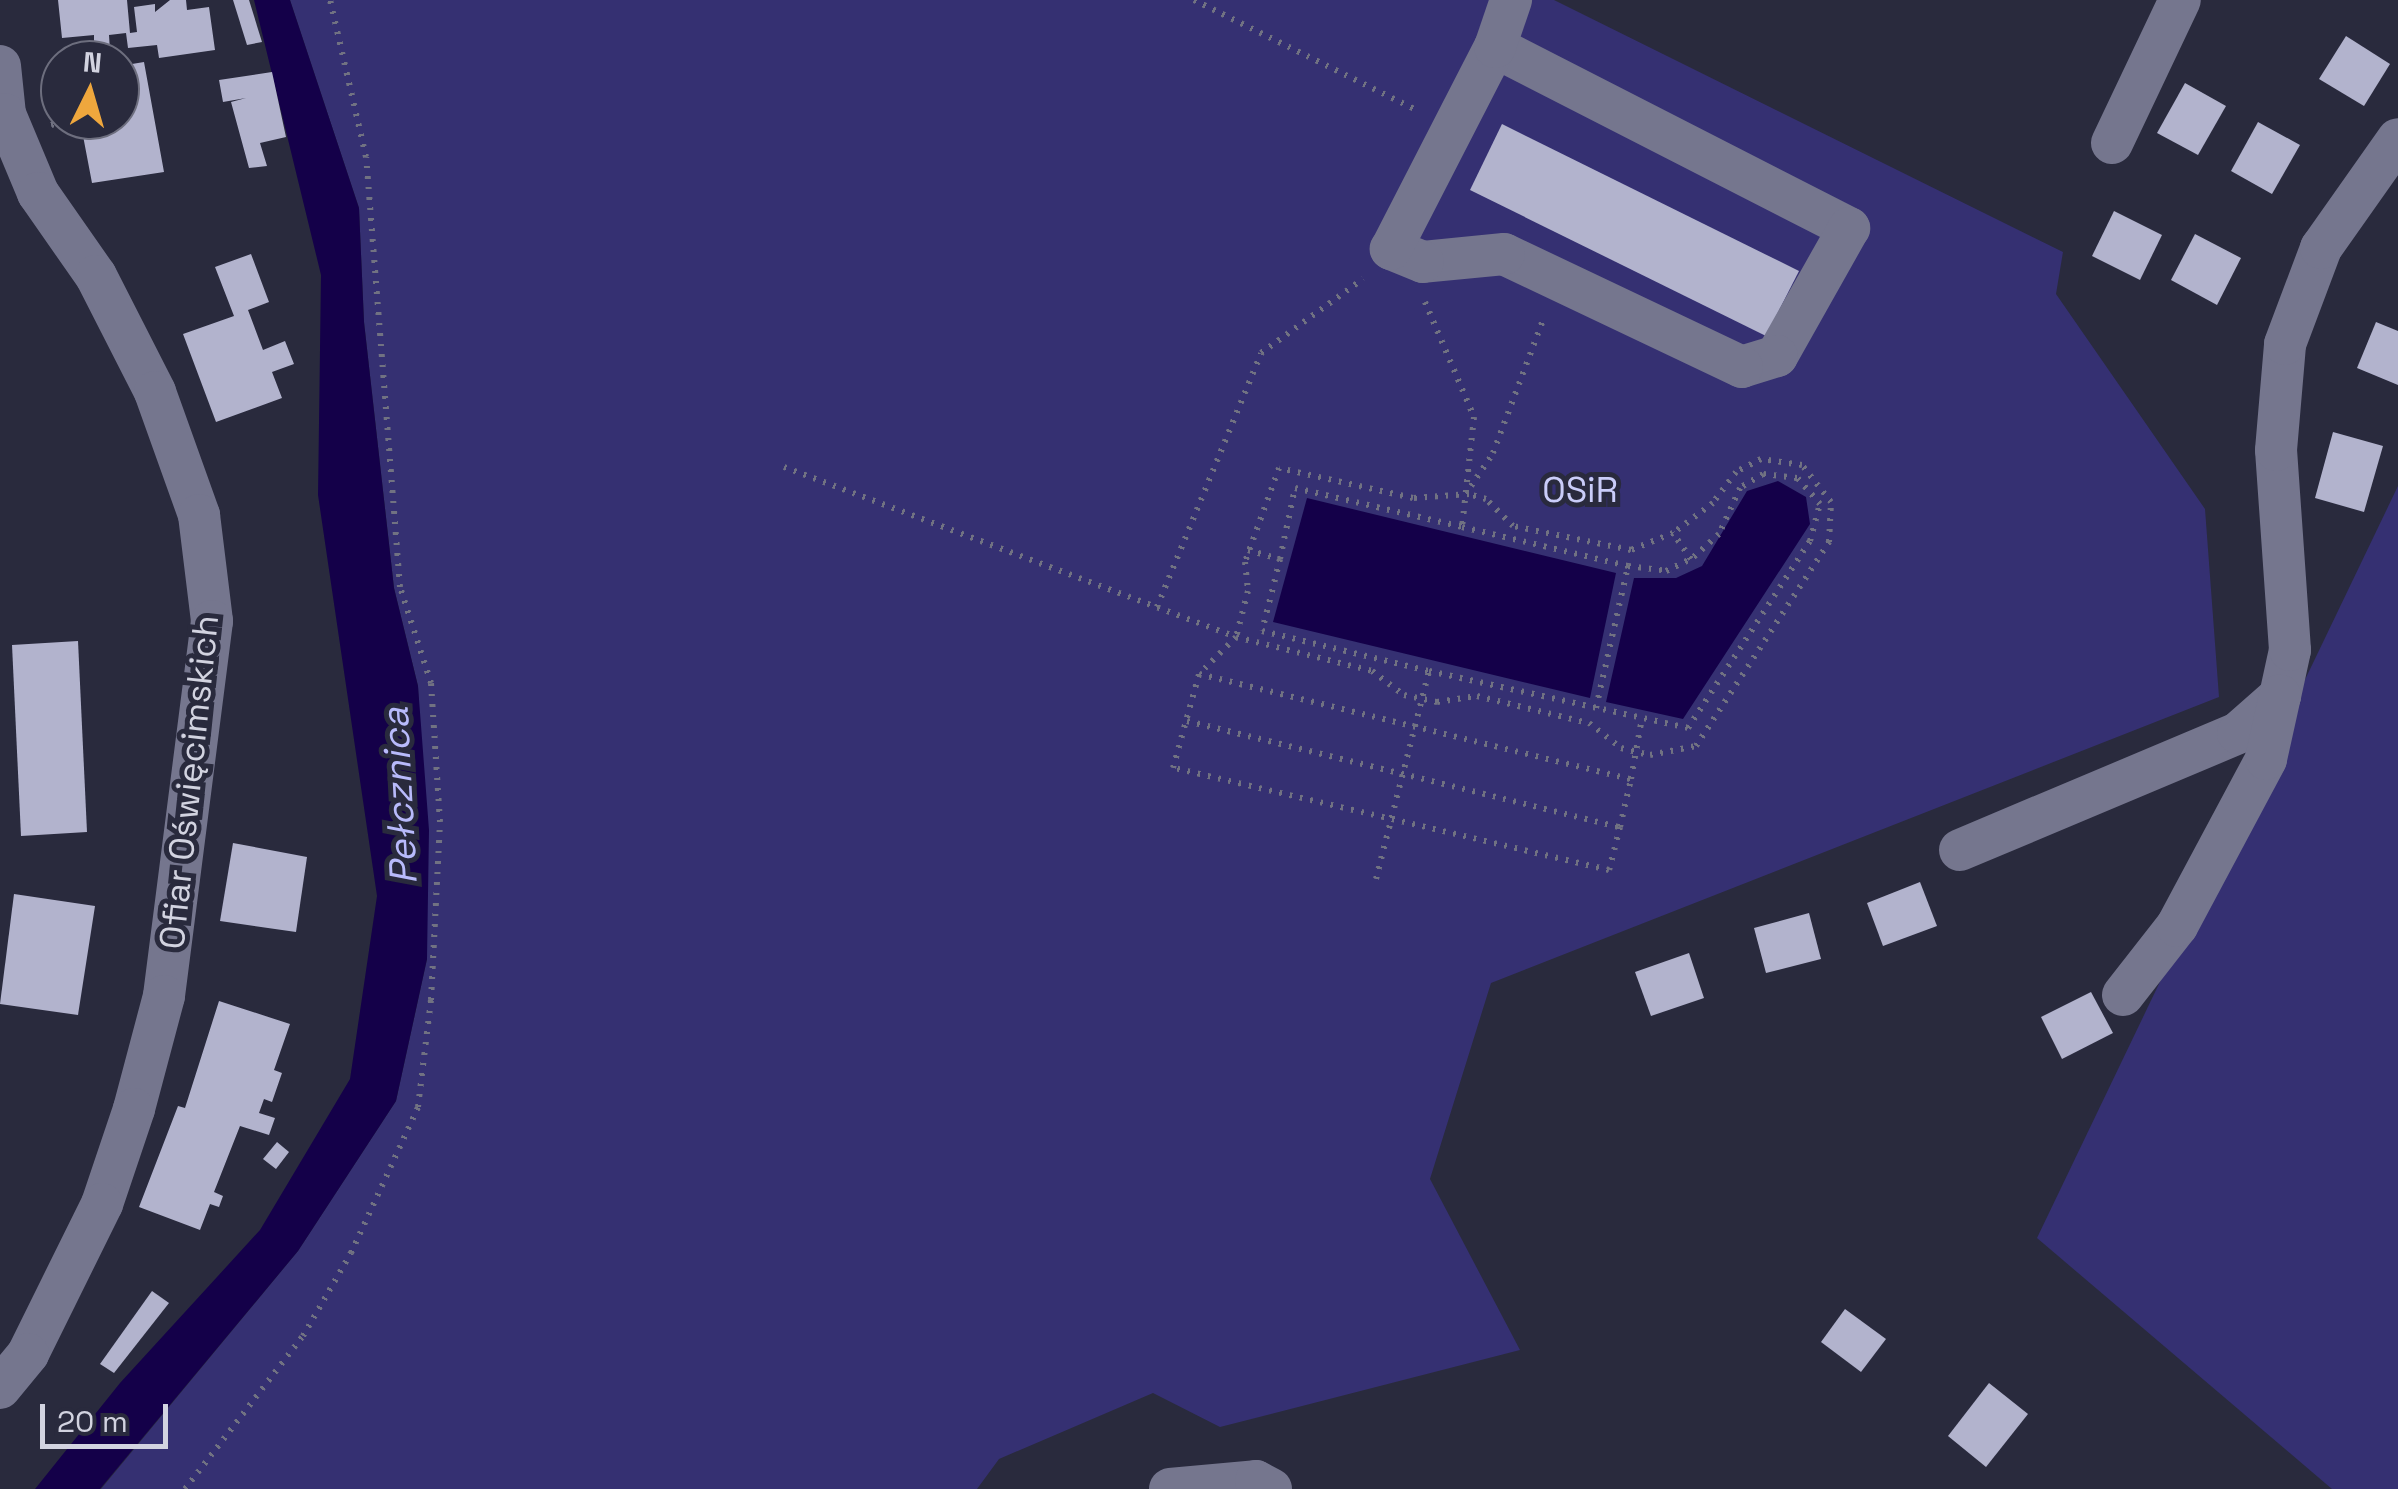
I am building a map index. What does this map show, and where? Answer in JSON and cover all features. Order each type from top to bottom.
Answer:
[{"type":"street","points":[[1495,47],[1849,228],[1777,356],[1742,366],[1504,254],[1407,255],[1451,128],[1495,47],[1511,0]]},
{"type":"street","points":[[2112,143],[2180,0]]},
{"type":"street","name":"Ofiar Oświęcimskich","points":[[0,66],[5,114],[38,193],[96,276],[155,392],[199,515],[212,621],[164,996],[134,1108],[102,1204],[28,1354],[0,1388]]},
{"type":"street","points":[[2123,995],[2177,926],[2266,759],[2290,650],[2276,450],[2286,344],[2321,248],[2398,139]]},
{"type":"street","points":[[1960,850],[2238,733],[2280,696]]},
{"type":"street","points":[[1170,1489],[1256,1480],[1271,1489]]},
{"type":"path","points":[[184,1489],[303,1336],[351,1252],[418,1108],[431,1000],[440,822],[430,683],[400,587],[366,157],[330,0]]},
{"type":"path","points":[[1194,0],[1451,128]]},
{"type":"path","points":[[1158,606],[1261,353],[1366,278],[1407,255],[1474,417],[1470,491],[1462,527]]},
{"type":"path","points":[[1470,491],[1493,452],[1559,282]]},
{"type":"path","points":[[784,467],[1236,637],[1372,670],[1404,695],[1477,696],[1590,723],[1620,748],[1636,750],[1696,746],[1829,542],[1831,502],[1802,465],[1761,460],[1736,472],[1713,503],[1673,533],[1630,550],[1514,526],[1486,499],[1470,491],[1412,498],[1279,468],[1268,514],[1248,550],[1248,592],[1236,637],[1199,674],[1173,768],[1609,870],[1620,827],[1636,750],[1642,718]]},
{"type":"path","points":[[1787,475],[1816,496],[1820,515],[1810,542],[1688,728],[1262,632],[1295,488],[1462,527],[1628,566],[1666,571],[1691,559],[1719,534],[1750,478],[1787,475]]},
{"type":"path","points":[[1673,533],[1691,559]]},
{"type":"path","points":[[1248,550],[1280,559]]},
{"type":"path","points":[[1596,708],[1628,566]]},
{"type":"path","points":[[1376,879],[1429,670]]},
{"type":"path","points":[[1199,674],[1630,779]]},
{"type":"path","points":[[1186,721],[1620,827]]},
{"type":"green space","name":"OSiR","points":[[290,0],[1554,0],[2063,252],[2056,294],[2205,509],[2219,697],[1491,983],[1430,1179],[1520,1350],[1220,1427],[1153,1393],[999,1459],[977,1489],[101,1489],[298,1251],[396,1101],[427,959],[418,686],[394,588],[364,322],[359,208]]},
{"type":"green space","points":[[2398,486],[2398,1489],[2332,1489],[2037,1238]]},
{"type":"water","name":"Pełcznica","points":[[254,0],[290,0],[359,208],[364,322],[394,588],[418,686],[429,830],[427,959],[396,1101],[298,1251],[100,1489],[35,1489],[120,1383],[260,1230],[350,1079],[377,896],[318,495],[321,275]]},
{"type":"water","points":[[1778,481],[1806,497],[1810,524],[1683,719],[1606,702],[1634,578],[1676,578],[1702,566],[1747,491]]},
{"type":"water","points":[[1307,498],[1616,573],[1590,698],[1273,622]]},
{"type":"building","points":[[58,0],[127,0],[130,33],[137,32],[134,7],[155,4],[155,12],[170,0],[186,0],[187,10],[209,7],[215,50],[159,58],[157,45],[140,47],[140,40],[127,40],[126,33],[109,35],[109,40],[94,40],[94,35],[62,38]]},
{"type":"building","points":[[233,0],[249,0],[262,42],[247,45]]},
{"type":"building","points":[[2346,36],[2390,64],[2364,106],[2319,79]]},
{"type":"building","points":[[144,62],[164,172],[92,183],[84,140],[140,140],[140,63]]},
{"type":"building","points":[[272,72],[286,137],[260,143],[267,166],[249,168],[231,102],[246,98],[223,102],[219,80]]},
{"type":"building","points":[[2185,83],[2226,106],[2198,155],[2157,133]]},
{"type":"building","points":[[2258,122],[2300,145],[2272,194],[2231,171]]},
{"type":"building","points":[[1502,124],[1799,271],[1766,336],[1470,190]]},
{"type":"building","points":[[2114,211],[2162,235],[2140,280],[2092,256]]},
{"type":"building","points":[[2195,234],[2241,258],[2217,305],[2171,280]]},
{"type":"building","points":[[251,254],[269,302],[248,310],[263,350],[285,341],[294,364],[272,372],[282,398],[216,422],[183,334],[234,316],[215,267]]},
{"type":"building","points":[[2376,322],[2398,331],[2398,385],[2357,368]]},
{"type":"building","points":[[2333,432],[2383,446],[2364,512],[2315,498]]},
{"type":"building","points":[[78,641],[87,832],[21,836],[12,645]]},
{"type":"building","points":[[233,843],[307,857],[296,932],[220,921]]},
{"type":"building","points":[[1920,882],[1937,926],[1883,946],[1867,903]]},
{"type":"building","points":[[14,894],[95,906],[78,1015],[0,1004]]},
{"type":"building","points":[[1809,913],[1821,959],[1766,973],[1754,928]]},
{"type":"building","points":[[1689,953],[1704,998],[1651,1016],[1635,972]]},
{"type":"building","points":[[2091,992],[2113,1033],[2062,1059],[2041,1017]]},
{"type":"building","points":[[219,1001],[290,1024],[274,1070],[282,1073],[272,1102],[264,1099],[259,1113],[275,1118],[269,1135],[240,1126],[214,1192],[223,1196],[219,1207],[210,1204],[200,1230],[139,1207],[178,1106],[185,1108]]},
{"type":"building","points":[[277,1142],[289,1152],[276,1169],[263,1159]]},
{"type":"building","points":[[152,1291],[169,1303],[114,1373],[100,1364]]},
{"type":"building","points":[[1845,1309],[1886,1339],[1861,1372],[1821,1342]]},
{"type":"building","points":[[1989,1383],[2028,1414],[1986,1467],[1948,1436]]}]
